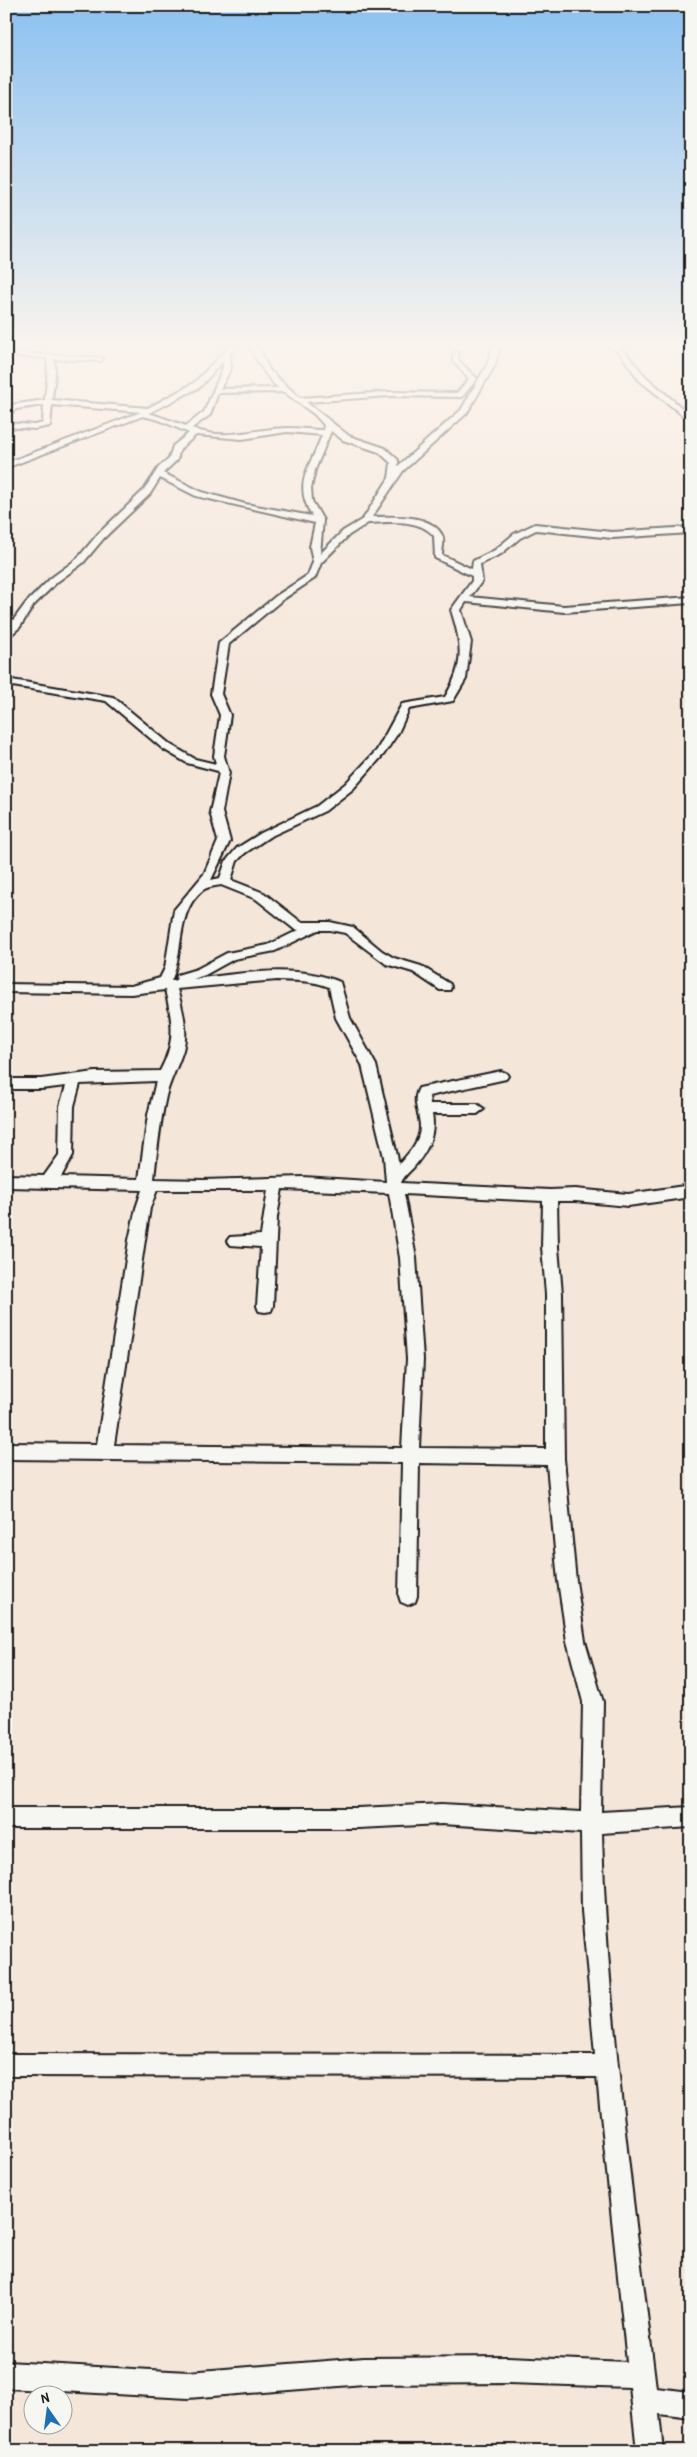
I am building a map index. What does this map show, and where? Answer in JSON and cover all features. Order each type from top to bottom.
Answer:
[{"type":"street","points":[[6,466],[20,461]]},
{"type":"street","points":[[6,636],[17,625],[29,605],[54,580],[80,561],[101,536],[147,492],[158,474],[172,461]]},
{"type":"street","points":[[315,461],[310,474],[307,493],[308,501],[318,520],[314,541],[317,562]]},
{"type":"street","points":[[393,478],[394,461]]},
{"type":"street","points":[[163,985],[171,968],[180,910],[209,875],[224,841],[216,812],[224,778],[219,756],[225,715],[216,694],[224,643],[279,598],[312,576],[317,562],[346,533],[366,520],[393,478],[411,461]]},
{"type":"street","points":[[158,474],[199,494],[245,506],[318,520]]},
{"type":"street","points":[[366,520],[415,521],[436,533],[438,538],[438,556],[478,575]]},
{"type":"street","points":[[199,887],[223,881],[229,875],[233,859],[239,853],[263,837],[317,811],[352,784],[394,732],[401,713],[406,706],[449,699],[461,679],[466,642],[456,610],[472,589],[478,575],[476,563],[498,552],[517,536],[532,528],[573,529],[612,535],[691,530]]},
{"type":"street","points":[[464,599],[564,609],[691,600]]},
{"type":"street","points":[[6,682],[57,689],[110,700],[121,707],[167,747],[192,761],[223,769]]},
{"type":"street","points":[[223,881],[260,896],[298,926],[330,926],[349,930],[378,954],[390,961],[417,969],[445,987]]},
{"type":"street","points":[[163,985],[195,974],[230,956],[271,948],[316,927]]},
{"type":"street","points":[[6,988],[104,991],[261,977],[316,977],[324,978],[334,984],[343,1018],[369,1065],[391,1157],[394,1184],[408,1258],[415,1360],[410,1454],[408,1596]]},
{"type":"street","points":[[104,1452],[116,1388],[122,1331],[132,1284],[137,1240],[149,1184],[155,1115],[164,1076],[175,1055],[179,1030],[179,1018],[163,985]]},
{"type":"street","points":[[6,1084],[41,1084],[74,1080],[164,1076]]},
{"type":"street","points":[[394,1184],[426,1137],[427,1126],[422,1095],[428,1091],[501,1076]]},
{"type":"street","points":[[48,1182],[66,1161],[68,1100],[74,1080]]},
{"type":"street","points":[[423,1109],[477,1108]]},
{"type":"street","points":[[6,1181],[203,1186],[303,1183],[394,1184],[628,1200],[691,1191]]},
{"type":"street","points":[[265,1306],[268,1241],[276,1184]]},
{"type":"street","points":[[550,1196],[550,1240],[555,1323],[555,1457],[567,1581],[576,1641],[593,1702],[591,1824],[593,1911],[607,2066],[650,2451]]},
{"type":"street","points":[[235,1241],[268,1241]]},
{"type":"street","points":[[6,1451],[555,1457]]},
{"type":"street","points":[[6,1818],[358,1818],[442,1814],[591,1824],[691,1817]]},
{"type":"street","points":[[6,2065],[607,2066]]},
{"type":"street","points":[[6,2375],[188,2385],[364,2371],[508,2370],[642,2387],[691,2405]]}]
